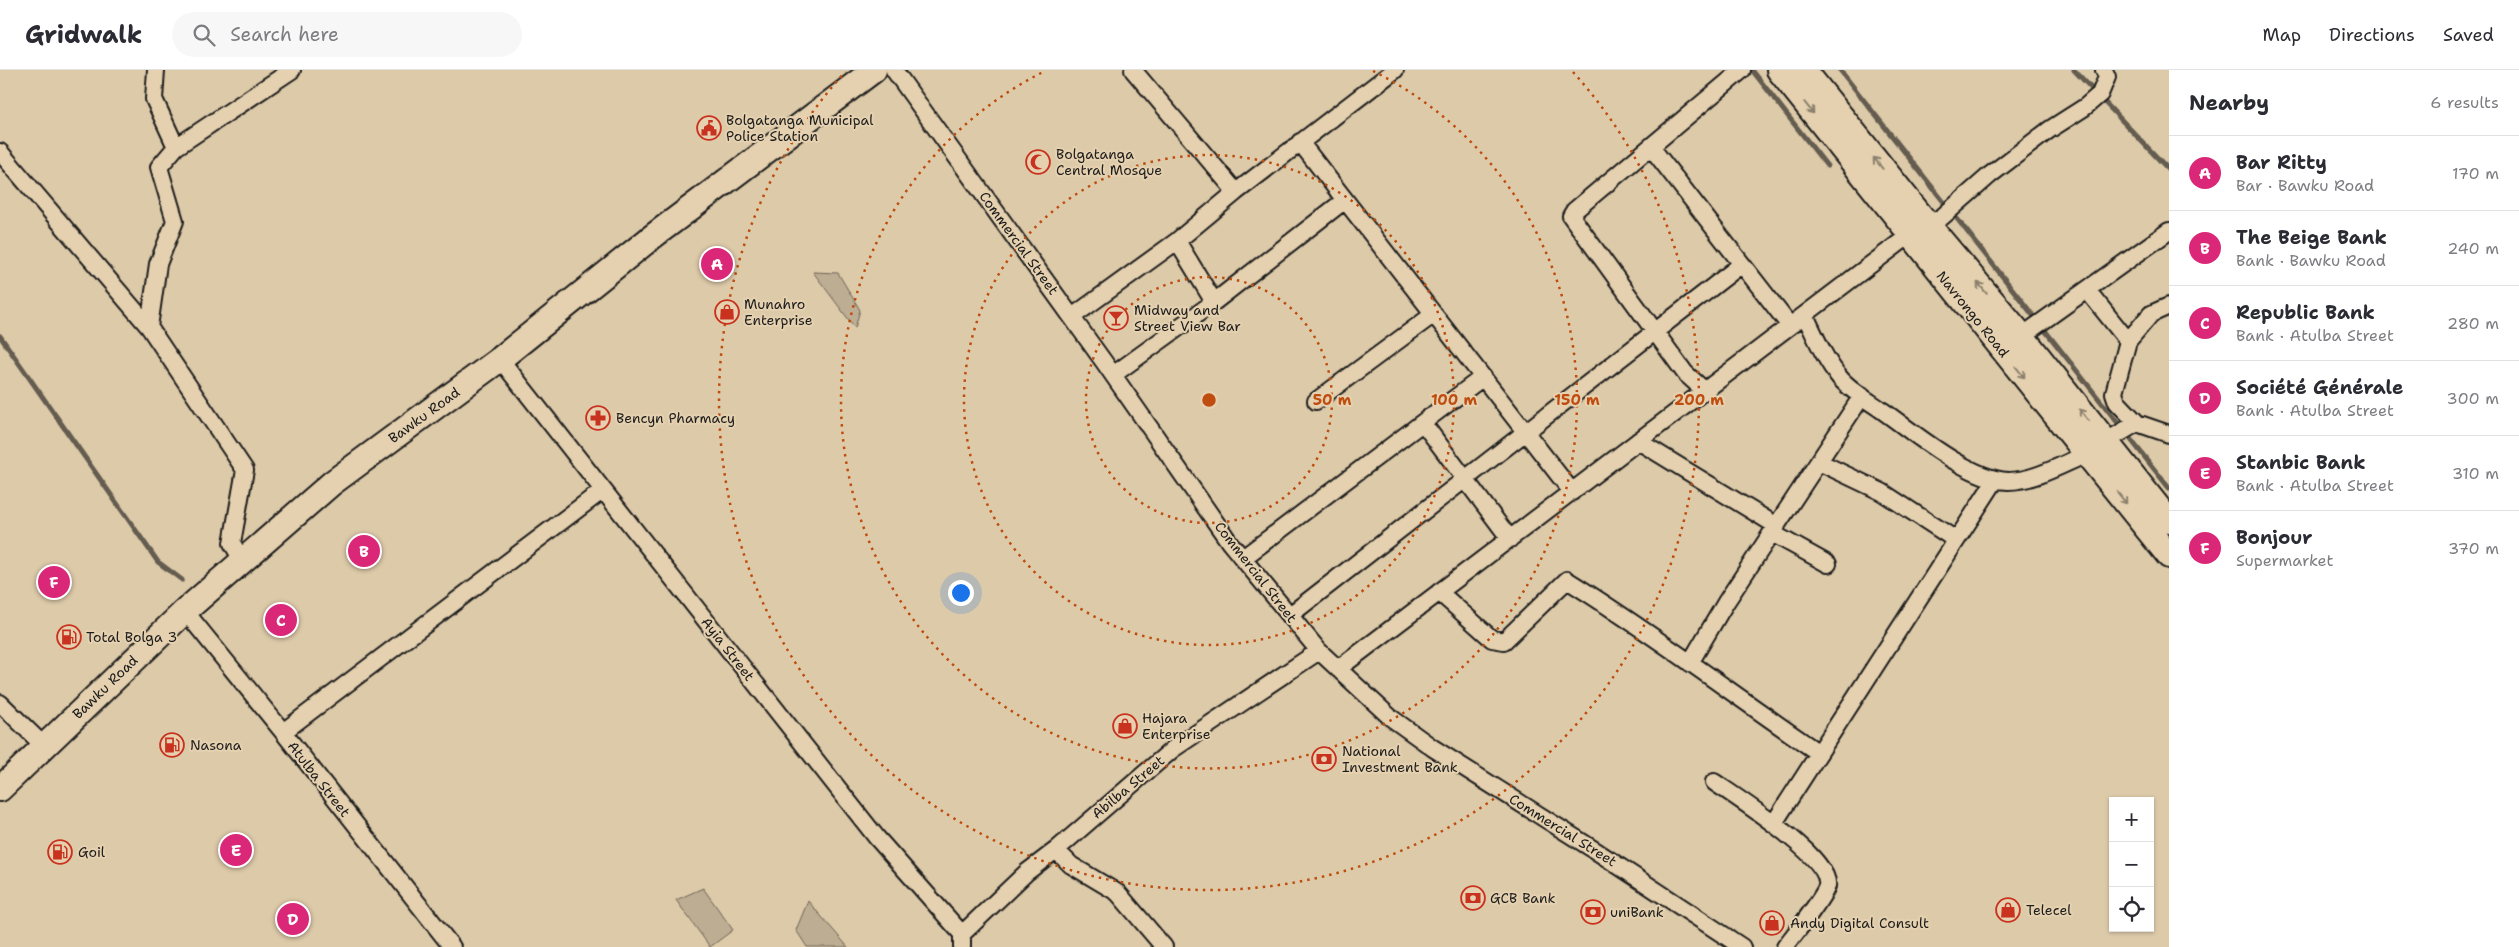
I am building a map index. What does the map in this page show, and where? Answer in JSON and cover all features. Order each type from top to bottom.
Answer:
[{"type":"highway","name":"Bawku Road","points":[[0,789],[185,611],[332,483],[500,359],[659,232],[874,70]]},
{"type":"highway","name":"Navrongo Road","points":[[1779,70],[1920,230],[2022,336],[2169,556]]},
{"type":"highway","name":"Navrongo Road","points":[[1804,70],[1920,230],[1958,297],[2096,448],[2169,521]]},
{"type":"street","points":[[157,70],[154,99],[176,147]]},
{"type":"street","name":"Commercial Street","points":[[894,70],[1114,375],[1243,558],[1319,651],[1390,717],[1433,748],[1596,850],[1742,947]]},
{"type":"street","points":[[1133,70],[1236,192]]},
{"type":"street","points":[[1072,317],[1177,241],[1236,192],[1395,70]]},
{"type":"street","points":[[1705,391],[1684,373],[1571,216],[1574,211],[1742,70]]},
{"type":"street","points":[[1338,669],[1790,326],[1920,230],[1942,217],[1990,175],[2049,130],[2085,107],[2100,94],[2107,77],[2104,70]]},
{"type":"street","points":[[149,327],[158,264],[174,221],[159,167],[176,147],[286,71]]},
{"type":"street","points":[[1300,142],[1572,492]]},
{"type":"street","points":[[1651,147],[1790,326]]},
{"type":"street","points":[[0,152],[149,327],[245,470],[232,542],[242,560]]},
{"type":"street","points":[[1114,375],[1214,302],[1345,200]]},
{"type":"street","points":[[2022,336],[2169,231]]},
{"type":"street","points":[[1177,241],[1214,302]]},
{"type":"street","points":[[1290,615],[1742,264]]},
{"type":"street","points":[[2087,290],[2128,341]]},
{"type":"street","points":[[2169,306],[2151,314],[2128,341],[2114,393],[2117,402],[2137,423],[2169,434]]},
{"type":"street","points":[[1316,401],[1434,314]]},
{"type":"street","points":[[1805,315],[1840,379],[1960,463],[1989,478],[2008,481],[2034,476],[2096,448],[2137,423]]},
{"type":"street","name":"Ayia Street","points":[[500,359],[878,838],[962,941]]},
{"type":"street","points":[[1243,558],[1483,377]]},
{"type":"street","points":[[1690,663],[1726,602],[1862,396]]},
{"type":"street","points":[[1423,422],[1510,538]]},
{"type":"street","points":[[1638,442],[1828,564]]},
{"type":"street","points":[[1820,462],[1882,492],[1956,540]]},
{"type":"street","points":[[1774,823],[1996,479]]},
{"type":"street","points":[[283,732],[603,490]]},
{"type":"street","points":[[1439,592],[1492,639],[1504,641],[1566,580],[1631,620],[1819,753]]},
{"type":"street","name":"Atulba Street","points":[[185,611],[452,947]]},
{"type":"street","name":"Abilba Street","points":[[962,941],[1027,872],[1056,850],[1173,749],[1319,651]]},
{"type":"street","points":[[0,703],[44,746]]},
{"type":"street","points":[[1714,782],[1774,823],[1813,858],[1826,873],[1827,888],[1786,947]]},
{"type":"street","points":[[1056,850],[1071,865],[1118,893],[1164,947]]},
{"type":"shaded area","points":[[813,272],[838,273],[860,310],[855,328]]},
{"type":"shaded area","points":[[703,888],[733,930],[710,947],[676,900]]},
{"type":"shaded area","points":[[808,901],[848,947],[807,947],[796,930]]},
{"type":"waterway","points":[[1752,70],[1827,166]]},
{"type":"waterway","points":[[1840,70],[2169,488]]},
{"type":"waterway","points":[[2074,70],[2169,170]]},
{"type":"waterway","points":[[0,336],[158,562],[182,580]]},
{"type":"place","name":"Bolgatanga Municipal Police Station","points":[[709,128]]},
{"type":"place","name":"Bolgatanga Central Mosque","points":[[1038,162]]},
{"type":"place","name":"Bar Ritty","points":[[717,264]]},
{"type":"place","name":"Munahro Enterprise","points":[[727,312]]},
{"type":"place","name":"Midway and Street View Bar","points":[[1116,318]]},
{"type":"place","name":"Bencyn Pharmacy","points":[[598,418]]},
{"type":"place","name":"The Beige Bank","points":[[364,551]]},
{"type":"place","name":"Bonjour","points":[[54,582]]},
{"type":"place","name":"Republic Bank","points":[[281,620]]},
{"type":"place","name":"Total Bolga 3","points":[[69,637]]},
{"type":"place","name":"Hajara Enterprise","points":[[1125,726]]},
{"type":"place","name":"Nasona","points":[[172,745]]},
{"type":"place","name":"National Investment Bank","points":[[1324,759]]},
{"type":"place","name":"Stanbic Bank","points":[[236,850]]},
{"type":"place","name":"Goil","points":[[60,852]]},
{"type":"place","name":"GCB Bank","points":[[1473,898]]},
{"type":"place","name":"Telecel","points":[[2008,910]]},
{"type":"place","name":"uniBank","points":[[1593,912]]},
{"type":"place","name":"Société Générale","points":[[293,919]]},
{"type":"place","name":"Andy Digital Consult","points":[[1772,923]]}]
